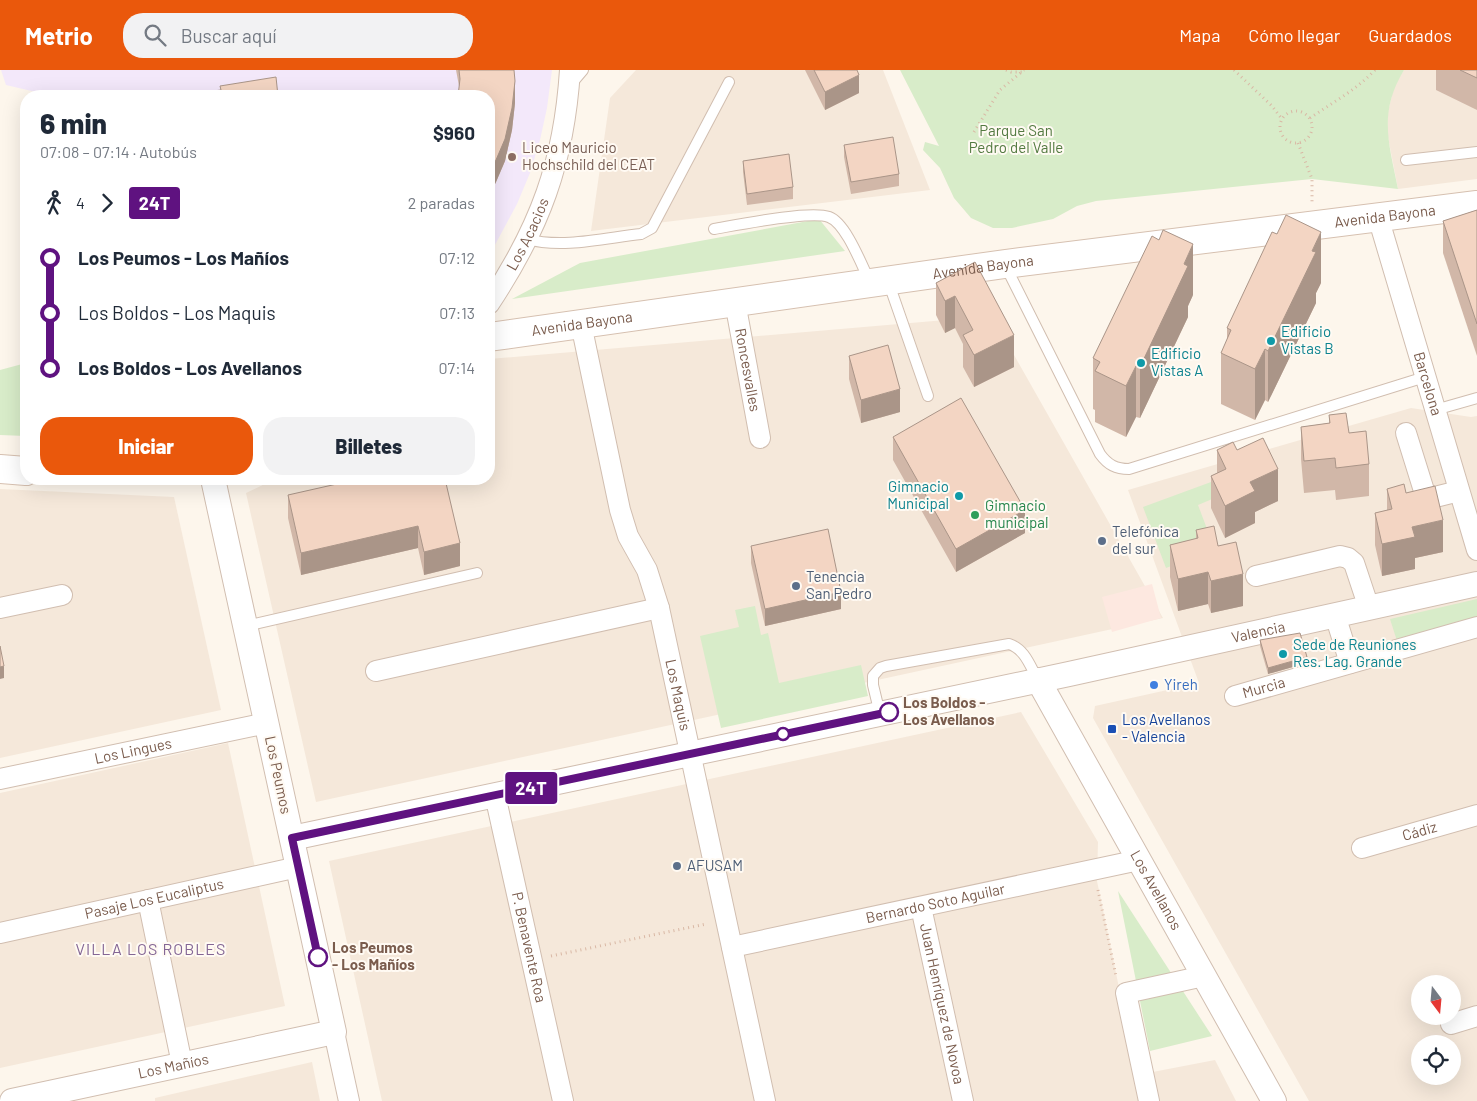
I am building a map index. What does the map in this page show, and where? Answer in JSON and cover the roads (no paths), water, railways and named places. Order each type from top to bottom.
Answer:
[{"type":"main road","name":"Avenida Bayona","points":[[495,336],[1005,264],[1477,205]]},
{"type":"main road","points":[[0,469],[20,471]]},
{"type":"street","name":"Los Acacios","points":[[495,295],[507,277],[537,219],[554,170],[563,137],[570,78]]},
{"type":"street","name":"Barcelona","points":[[1378,217],[1460,491],[1474,528],[1477,550]]},
{"type":"street","name":"Roncesvalles","points":[[736,302],[760,438]]},
{"type":"street","name":"Los Maquis","points":[[581,324],[620,510],[628,536],[654,586],[765,1101]]},
{"type":"street","points":[[1406,433],[1425,494],[1431,498],[1460,491]]},
{"type":"street","name":"Los Peumos","points":[[215,485],[349,1101]]},
{"type":"street","points":[[1256,576],[1340,556],[1348,558],[1354,563],[1369,608]]},
{"type":"street","name":"Valencia","points":[[292,838],[880,714],[1477,584]]},
{"type":"street","points":[[0,608],[62,595]]},
{"type":"street","points":[[376,671],[659,608]]},
{"type":"street","points":[[1336,616],[1350,663]]},
{"type":"street","name":"Murcia","points":[[1235,696],[1477,627]]},
{"type":"street","name":"Los Avellanos","points":[[1038,680],[1274,1101]]},
{"type":"street","name":"Los Lingues","points":[[0,779],[267,723]]},
{"type":"street","name":"P. Benavente Roa","points":[[496,795],[562,1101]]},
{"type":"street","name":"Cádiz","points":[[1362,848],[1477,815]]},
{"type":"street","name":"Bernardo Soto Aguilar","points":[[732,947],[1139,860]]},
{"type":"street","name":"Pasaje Los Eucaliptus","points":[[4,932],[298,867]]},
{"type":"street","points":[[148,900],[182,1064]]},
{"type":"street","name":"Juan Henríquez de Novoa","points":[[921,907],[963,1101]]},
{"type":"street","points":[[1149,1101],[1126,994],[1204,976]]},
{"type":"street","points":[[1461,1021],[1477,1016]]},
{"type":"street","name":"Los Mañíos","points":[[12,1101],[334,1032]]},
{"type":"lane","points":[[570,78],[583,70]]},
{"type":"lane","points":[[527,239],[540,243],[560,243],[641,234],[652,228],[729,82]]},
{"type":"lane","points":[[1406,160],[1477,152]]},
{"type":"lane","points":[[714,228],[806,215],[830,217],[846,232],[879,281],[928,396]]},
{"type":"lane","points":[[1005,264],[1100,454],[1114,467],[1121,469],[1130,469],[1425,377]]},
{"type":"lane","points":[[1435,410],[1477,398]]},
{"type":"lane","points":[[246,626],[476,573]]},
{"type":"lane","points":[[880,714],[873,686],[873,676],[880,668],[886,666],[1009,644],[1017,646],[1023,652],[1038,680]]},
{"type":"place","name":"Liceo Mauricio Hochschild del CEAT","points":[[512,157]]},
{"type":"place","name":"Edificio Vistas B","points":[[1271,341]]},
{"type":"place","name":"Edificio Vistas A","points":[[1141,363]]},
{"type":"place","name":"Gimnacio Municipal","points":[[959,496]]},
{"type":"place","name":"Gimnacio municipal","points":[[975,515]]},
{"type":"place","name":"Telefónica del sur","points":[[1102,541]]},
{"type":"place","name":"Tenencia San Pedro","points":[[796,586]]},
{"type":"place","name":"Sede de Reuniones Res. Lag. Grande","points":[[1283,654]]},
{"type":"place","name":"Yireh","points":[[1154,685]]},
{"type":"place","name":"Los Boldos - Los Avellanos","points":[[889,712]]},
{"type":"place","name":"Los Avellanos - Valencia","points":[[1112,729]]},
{"type":"place","name":"AFUSAM","points":[[677,866]]},
{"type":"place","name":"Los Peumos - Los Mañíos","points":[[318,957]]},
{"type":"district","name":"VILLA LOS ROBLES","points":[[151,949]]},
{"type":"park label","name":"Parque San Pedro del Valle","points":[[1016,140]]}]
